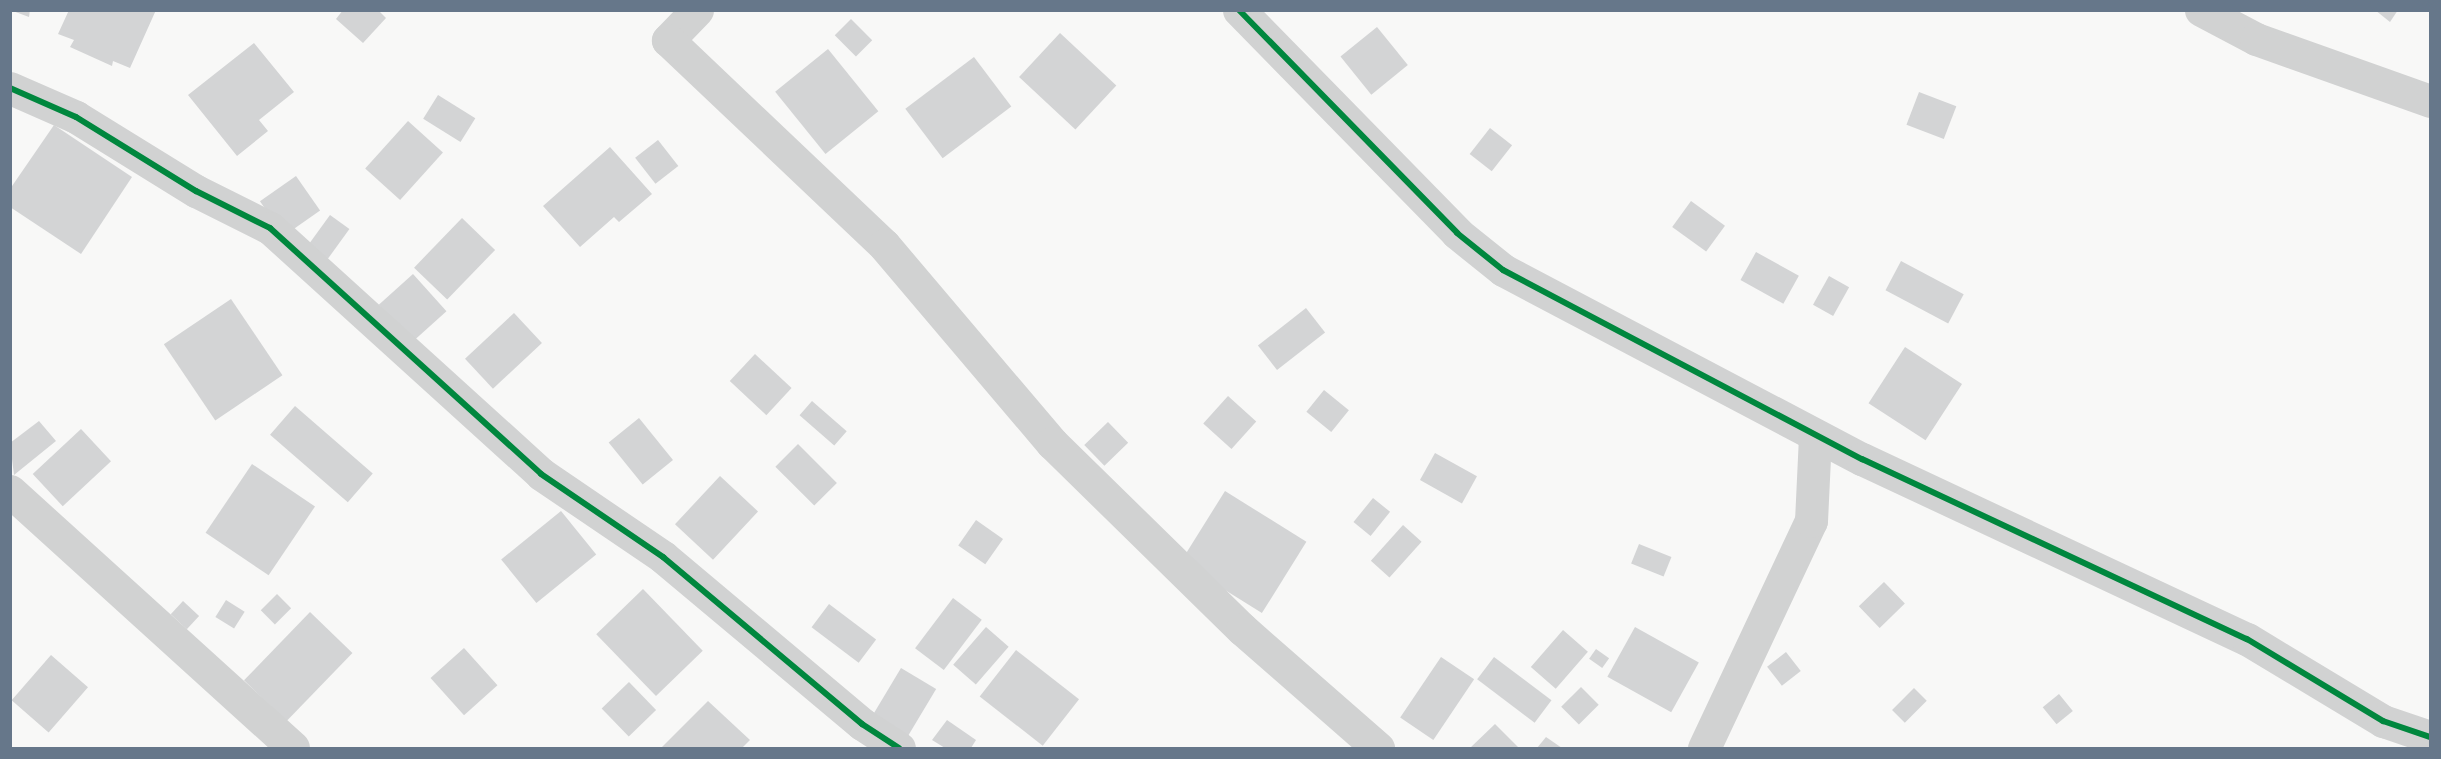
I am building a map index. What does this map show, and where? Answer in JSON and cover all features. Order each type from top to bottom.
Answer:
[{"type":"street","points":[[697,10],[668,40],[884,245],[1052,443],[1242,629],[1378,748]]},
{"type":"street","points":[[1239,10],[1457,233],[1503,270],[1815,435],[2247,639],[2383,721],[2430,737]]},
{"type":"street","points":[[2201,10],[2256,39],[2430,101]]},
{"type":"street","points":[[10,88],[76,117],[196,191],[270,228],[541,474],[663,557],[862,724],[899,748]]},
{"type":"street","points":[[1704,748],[1811,521],[1815,435]]},
{"type":"street","points":[[10,491],[293,748]]},
{"type":"building","points":[[10,10],[30,10],[29,17]]},
{"type":"building","points":[[69,10],[156,10],[130,68],[113,61],[112,66],[70,47],[74,40],[58,34]]},
{"type":"building","points":[[343,10],[378,10],[386,18],[363,43],[336,19]]},
{"type":"building","points":[[2375,10],[2398,10],[2390,22]]},
{"type":"building","points":[[851,19],[872,40],[856,56],[835,35]]},
{"type":"building","points":[[1377,27],[1408,65],[1371,95],[1340,57]]},
{"type":"building","points":[[1060,33],[1116,86],[1075,129],[1019,77]]},
{"type":"building","points":[[254,43],[294,92],[259,120],[268,131],[237,156],[188,95]]},
{"type":"building","points":[[828,49],[878,111],[825,154],[775,92]]},
{"type":"building","points":[[974,57],[1011,107],[943,158],[905,109]]},
{"type":"building","points":[[1919,92],[1956,106],[1944,139],[1906,125]]},
{"type":"building","points":[[438,95],[475,118],[460,142],[423,119]]},
{"type":"building","points":[[408,121],[443,152],[400,200],[365,169]]},
{"type":"building","points":[[54,125],[132,177],[81,254],[10,207],[10,189]]},
{"type":"building","points":[[1490,128],[1512,145],[1492,171],[1470,154]]},
{"type":"building","points":[[658,140],[678,166],[655,184],[635,158]]},
{"type":"building","points":[[610,147],[652,194],[619,222],[614,217],[580,247],[543,206]]},
{"type":"building","points":[[296,176],[320,210],[284,236],[260,201]]},
{"type":"building","points":[[1691,201],[1725,226],[1706,252],[1672,227]]},
{"type":"building","points":[[330,215],[349,229],[328,259],[308,245]]},
{"type":"building","points":[[462,218],[495,250],[447,300],[414,268]]},
{"type":"building","points":[[1756,252],[1799,276],[1783,304],[1740,280]]},
{"type":"building","points":[[1901,261],[1964,294],[1948,323],[1886,290]]},
{"type":"building","points":[[413,274],[446,311],[412,342],[379,305]]},
{"type":"building","points":[[1829,276],[1849,287],[1833,316],[1813,305]]},
{"type":"building","points":[[231,299],[282,375],[215,421],[164,344]]},
{"type":"building","points":[[1306,308],[1325,332],[1277,370],[1258,346]]},
{"type":"building","points":[[514,313],[542,343],[493,389],[465,359]]},
{"type":"building","points":[[1905,347],[1962,384],[1926,440],[1869,403]]},
{"type":"building","points":[[755,354],[792,388],[766,415],[730,381]]},
{"type":"building","points":[[1324,390],[1349,410],[1331,432],[1306,412]]},
{"type":"building","points":[[1228,396],[1256,421],[1231,449],[1203,423]]},
{"type":"building","points":[[812,401],[847,431],[834,446],[800,415]]},
{"type":"building","points":[[295,406],[373,474],[348,502],[270,435]]},
{"type":"building","points":[[639,418],[673,460],[643,485],[609,443]]},
{"type":"building","points":[[39,421],[56,441],[14,475],[10,443]]},
{"type":"building","points":[[1108,422],[1128,443],[1104,466],[1084,445]]},
{"type":"building","points":[[81,429],[111,461],[63,506],[33,474]]},
{"type":"building","points":[[798,444],[837,483],[814,506],[775,467]]},
{"type":"building","points":[[1435,453],[1477,476],[1462,503],[1420,480]]},
{"type":"building","points":[[252,464],[315,506],[269,575],[206,533]]},
{"type":"building","points":[[720,476],[758,511],[713,560],[675,524]]},
{"type":"building","points":[[1225,491],[1306,542],[1262,613],[1180,562]]},
{"type":"building","points":[[1373,498],[1390,512],[1371,536],[1353,522]]},
{"type":"building","points":[[561,511],[596,555],[536,603],[501,559]]},
{"type":"building","points":[[976,520],[1003,539],[985,564],[958,545]]},
{"type":"building","points":[[1403,525],[1422,542],[1389,577],[1371,561]]},
{"type":"building","points":[[1639,544],[1671,557],[1664,577],[1631,563]]},
{"type":"building","points":[[1884,582],[1905,604],[1880,628],[1859,606]]},
{"type":"building","points":[[643,589],[703,651],[656,696],[596,634]]},
{"type":"building","points":[[277,594],[291,608],[275,624],[261,610]]},
{"type":"building","points":[[953,598],[982,620],[944,670],[915,648]]},
{"type":"building","points":[[226,600],[245,612],[234,629],[215,617]]},
{"type":"building","points":[[183,601],[199,616],[187,629],[171,614]]},
{"type":"building","points":[[829,604],[876,640],[859,663],[812,627]]},
{"type":"building","points":[[310,612],[352,653],[286,721],[244,680]]},
{"type":"building","points":[[986,627],[1009,647],[976,684],[953,665]]},
{"type":"building","points":[[1635,627],[1699,662],[1671,712],[1607,677]]},
{"type":"building","points":[[1563,630],[1588,652],[1556,689],[1531,667]]},
{"type":"building","points":[[464,648],[497,685],[464,715],[431,678]]},
{"type":"building","points":[[1596,649],[1609,658],[1602,668],[1589,659]]},
{"type":"building","points":[[1016,650],[1079,699],[1043,746],[980,696]]},
{"type":"building","points":[[1786,652],[1801,671],[1782,686],[1767,667]]},
{"type":"building","points":[[51,655],[88,687],[49,732],[12,700]]},
{"type":"building","points":[[1441,657],[1474,679],[1433,740],[1400,718]]},
{"type":"building","points":[[1494,657],[1552,700],[1535,723],[1477,679]]},
{"type":"building","points":[[901,668],[936,689],[908,736],[873,715]]},
{"type":"building","points":[[629,682],[656,710],[629,736],[602,708]]},
{"type":"building","points":[[1581,687],[1599,705],[1579,724],[1561,707]]},
{"type":"building","points":[[1914,688],[1927,701],[1905,723],[1892,710]]},
{"type":"building","points":[[2059,694],[2073,711],[2057,724],[2043,707]]},
{"type":"building","points":[[708,701],[750,740],[742,748],[661,748]]},
{"type":"building","points":[[947,720],[976,740],[971,748],[945,748],[932,740]]},
{"type":"building","points":[[1495,724],[1519,748],[1470,748]]},
{"type":"building","points":[[1546,737],[1562,748],[1537,748]]},
{"type":"cycle path","points":[[1239,10],[1457,233],[1503,270],[1862,459],[2247,639],[2383,721],[2430,737]]},
{"type":"cycle path","points":[[10,88],[76,117],[196,191],[270,228],[541,474],[663,557],[862,724],[899,748]]}]
